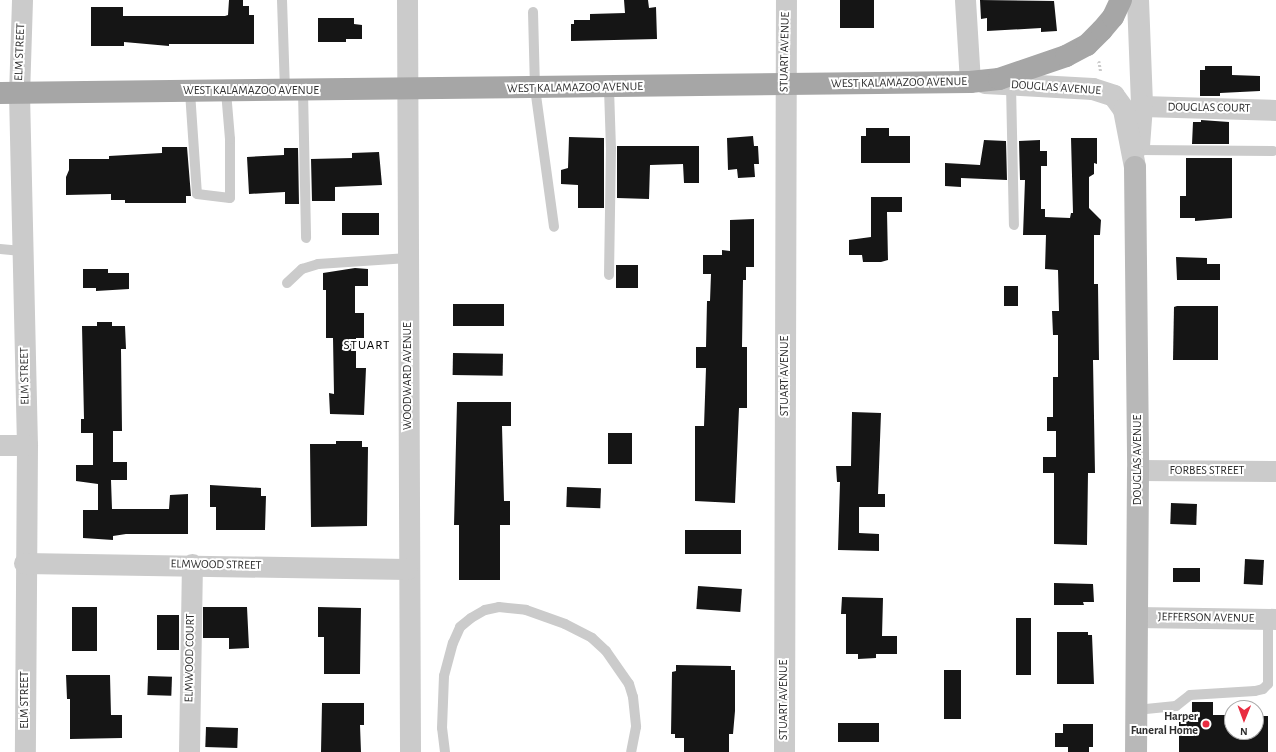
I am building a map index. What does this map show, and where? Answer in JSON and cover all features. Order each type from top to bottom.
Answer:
[{"type":"main road","name":"WEST KALAMAZOO AVENUE","points":[[9,93],[785,86],[970,82],[1022,72],[1066,56],[1087,45],[1113,17],[1120,0]]},
{"type":"main road","name":"DOUGLAS AVENUE","points":[[1136,752],[1138,470],[1137,159]]},
{"type":"street","name":"ELM STREET","points":[[22,0],[9,93],[22,251],[27,446],[24,563],[25,752]]},
{"type":"street","name":"WOODWARD AVENUE","points":[[407,0],[407,569],[410,752]]},
{"type":"street","name":"STUART AVENUE","points":[[784,752],[786,0]]},
{"type":"street","points":[[964,0],[970,82]]},
{"type":"street","name":"DOUGLAS AVENUE","points":[[1137,159],[1142,106],[1138,0]]},
{"type":"street","name":"DOUGLAS AVENUE","points":[[970,82],[1093,89],[1114,96],[1124,110],[1137,159]]},
{"type":"street","name":"DOUGLAS COURT","points":[[1142,106],[1276,110]]},
{"type":"street","points":[[0,445],[27,446]]},
{"type":"street","name":"FORBES STREET","points":[[1138,470],[1276,471]]},
{"type":"street","name":"ELMWOOD STREET","points":[[24,563],[192,564],[407,569]]},
{"type":"street","name":"ELMWOOD COURT","points":[[188,752],[192,564]]},
{"type":"street","name":"JEFFERSON AVENUE","points":[[1136,617],[1272,619]]},
{"type":"lane","points":[[282,0],[294,91],[306,238]]},
{"type":"lane","points":[[533,12],[536,88],[554,227]]},
{"type":"lane","points":[[1011,85],[1014,225]]},
{"type":"lane","points":[[609,88],[611,149],[609,275]]},
{"type":"lane","points":[[190,92],[197,194],[230,198],[230,139],[226,91]]},
{"type":"lane","points":[[1137,159],[1273,151]]},
{"type":"lane","points":[[0,249],[22,251]]},
{"type":"lane","points":[[287,283],[302,268],[318,264],[408,258]]},
{"type":"lane","points":[[445,752],[442,728],[444,676],[453,643],[460,628],[471,618],[485,610],[499,607],[526,610],[565,624],[592,638],[606,651],[629,684],[633,697],[636,727],[631,752]]},
{"type":"lane","points":[[1136,710],[1176,706],[1190,695],[1264,689],[1268,684],[1272,619]]},
{"type":"building","points":[[229,0],[243,0],[243,6],[249,6],[249,15],[254,15],[254,44],[169,44],[169,46],[124,42],[124,46],[91,46],[91,7],[123,7],[123,16],[225,16],[228,15]]},
{"type":"building","points":[[624,0],[648,0],[649,8],[656,7],[657,39],[571,41],[571,24],[574,24],[574,20],[590,20],[590,14],[625,13]]},
{"type":"building","points":[[840,0],[874,0],[874,28],[840,28]]},
{"type":"building","points":[[980,0],[1054,1],[1057,31],[1041,32],[1041,28],[987,31],[987,18],[981,19]]},
{"type":"building","points":[[318,18],[354,18],[354,24],[362,25],[362,39],[346,39],[346,42],[318,42]]},
{"type":"building","points":[[1205,66],[1232,66],[1232,75],[1260,76],[1260,91],[1220,93],[1220,96],[1200,96],[1200,70],[1205,70]]},
{"type":"building","points":[[1201,120],[1229,122],[1229,144],[1192,144],[1193,122],[1201,122]]},
{"type":"building","points":[[866,128],[889,128],[889,136],[910,136],[910,163],[861,163],[861,136],[866,136]]},
{"type":"building","points":[[753,136],[754,146],[758,146],[759,164],[754,164],[755,177],[738,178],[737,169],[728,170],[727,138]]},
{"type":"building","points":[[569,137],[604,138],[604,208],[578,208],[578,185],[561,184],[561,170],[568,168]]},
{"type":"building","points":[[1071,138],[1097,138],[1097,164],[1094,163],[1094,174],[1089,177],[1089,208],[1101,220],[1100,235],[1094,235],[1094,284],[1098,284],[1099,360],[1093,360],[1095,473],[1088,473],[1087,545],[1054,544],[1054,473],[1043,473],[1043,457],[1056,457],[1056,431],[1047,431],[1047,417],[1053,417],[1053,377],[1058,377],[1058,335],[1053,335],[1052,311],[1059,311],[1058,270],[1045,269],[1046,235],[1023,235],[1025,180],[1020,180],[1019,141],[1040,140],[1040,151],[1047,151],[1047,166],[1041,166],[1041,209],[1045,209],[1045,217],[1070,218],[1071,213],[1073,213]]},
{"type":"building","points":[[984,140],[1006,141],[1007,180],[961,178],[961,187],[945,186],[945,163],[980,165]]},
{"type":"building","points":[[617,146],[699,146],[699,183],[684,183],[683,164],[650,165],[649,199],[617,198]]},
{"type":"building","points":[[162,147],[187,147],[191,196],[186,196],[186,203],[125,203],[125,200],[111,200],[111,194],[66,195],[66,177],[69,170],[69,159],[109,159],[109,156],[162,153]]},
{"type":"building","points":[[284,148],[298,148],[299,204],[285,204],[285,192],[249,194],[247,157],[284,155]]},
{"type":"building","points":[[379,152],[382,185],[335,187],[335,201],[312,201],[311,159],[352,158],[352,153]]},
{"type":"building","points":[[1186,158],[1232,158],[1232,218],[1195,221],[1195,218],[1180,218],[1180,196],[1186,196]]},
{"type":"building","points":[[871,197],[902,197],[902,212],[887,212],[888,260],[881,262],[863,262],[862,255],[849,255],[849,240],[871,237]]},
{"type":"building","points":[[342,213],[379,213],[379,235],[342,235]]},
{"type":"building","points":[[754,219],[754,267],[746,267],[746,280],[743,280],[742,347],[747,347],[747,408],[739,408],[735,503],[695,501],[695,426],[704,426],[706,368],[696,368],[696,347],[706,347],[707,301],[710,301],[711,274],[703,274],[703,255],[722,255],[722,250],[730,251],[730,220]]},
{"type":"building","points":[[1176,257],[1207,258],[1207,264],[1220,264],[1220,280],[1177,280]]},
{"type":"building","points":[[616,265],[638,265],[638,288],[616,288]]},
{"type":"building","points":[[355,268],[368,269],[368,286],[355,286],[355,313],[364,313],[364,338],[356,338],[356,368],[366,368],[364,415],[330,414],[329,393],[334,394],[333,338],[326,338],[326,290],[323,290],[323,273]]},
{"type":"building","points":[[83,269],[108,269],[108,273],[129,273],[129,289],[96,291],[96,288],[83,288]]},
{"type":"building","points":[[1004,286],[1018,286],[1018,306],[1004,306]]},
{"type":"building","points":[[453,304],[504,304],[504,326],[453,326]]},
{"type":"building","points":[[1218,306],[1218,360],[1173,360],[1174,307]]},
{"type":"building","points":[[97,322],[112,322],[112,326],[125,326],[126,349],[121,349],[122,431],[113,431],[113,462],[127,462],[127,480],[111,480],[112,509],[169,509],[170,495],[188,494],[188,534],[126,534],[113,536],[113,540],[83,538],[83,510],[98,510],[98,484],[76,481],[76,465],[93,465],[93,433],[81,433],[81,419],[84,419],[82,326],[97,326]]},
{"type":"building","points":[[453,353],[503,354],[503,376],[453,375]]},
{"type":"building","points":[[457,402],[511,402],[511,426],[502,426],[504,501],[510,501],[510,525],[500,525],[500,580],[459,580],[459,525],[454,525]]},
{"type":"building","points":[[852,412],[881,413],[878,494],[885,494],[885,507],[859,507],[859,533],[879,534],[879,551],[838,550],[840,482],[837,482],[836,466],[851,466]]},
{"type":"building","points":[[608,433],[632,433],[632,464],[608,464]]},
{"type":"building","points":[[336,441],[362,441],[362,447],[368,447],[367,526],[311,527],[310,444],[336,444]]},
{"type":"building","points":[[210,485],[261,488],[261,496],[266,496],[265,530],[216,530],[216,507],[210,507]]},
{"type":"building","points":[[567,487],[601,488],[600,508],[566,507]]},
{"type":"building","points":[[1171,503],[1197,504],[1196,525],[1170,524]]},
{"type":"building","points":[[685,530],[741,530],[741,554],[685,554]]},
{"type":"building","points":[[1245,559],[1264,560],[1263,585],[1244,584]]},
{"type":"building","points":[[1173,568],[1200,568],[1200,582],[1173,582]]},
{"type":"building","points":[[1054,583],[1093,584],[1094,602],[1083,602],[1084,605],[1054,605]]},
{"type":"building","points":[[698,586],[742,589],[740,612],[696,609]]},
{"type":"building","points":[[842,597],[883,598],[882,636],[897,636],[897,654],[876,654],[876,658],[858,659],[858,654],[846,654],[846,614],[841,614]]},
{"type":"building","points":[[72,607],[97,607],[97,651],[72,651]]},
{"type":"building","points":[[203,607],[247,607],[249,648],[229,649],[229,638],[203,638]]},
{"type":"building","points":[[318,607],[361,608],[360,674],[324,674],[324,637],[318,637]]},
{"type":"building","points":[[157,615],[179,615],[179,650],[157,650]]},
{"type":"building","points":[[1016,618],[1031,618],[1031,675],[1016,675]]},
{"type":"building","points":[[1057,632],[1088,632],[1088,635],[1092,635],[1094,684],[1057,684]]},
{"type":"building","points":[[676,665],[731,666],[731,670],[735,670],[735,711],[733,734],[729,734],[729,752],[684,752],[684,738],[675,738],[675,734],[671,734],[672,672],[676,671]]},
{"type":"building","points":[[944,670],[961,670],[961,719],[944,719]]},
{"type":"building","points":[[66,675],[110,675],[111,715],[122,715],[122,738],[70,739],[70,699],[67,699]]},
{"type":"building","points":[[148,676],[172,677],[171,696],[147,695]]},
{"type":"building","name":"Harper Funeral Home","points":[[1192,702],[1213,702],[1213,715],[1224,715],[1224,740],[1264,740],[1264,716],[1268,716],[1268,752],[1179,752],[1179,715],[1192,715]]},
{"type":"building","points":[[322,703],[364,703],[364,725],[360,725],[361,752],[321,752]]},
{"type":"building","points":[[838,723],[879,723],[879,742],[838,742]]},
{"type":"building","points":[[1063,724],[1093,724],[1093,747],[1089,747],[1089,752],[1068,752],[1068,747],[1055,747],[1055,733],[1063,733]]},
{"type":"building","points":[[206,727],[238,728],[237,748],[205,747]]},
{"type":"place","name":"Harper Funeral Home","points":[[1206,724]]},
{"type":"district","name":"STUART","points":[[367,346]]}]
